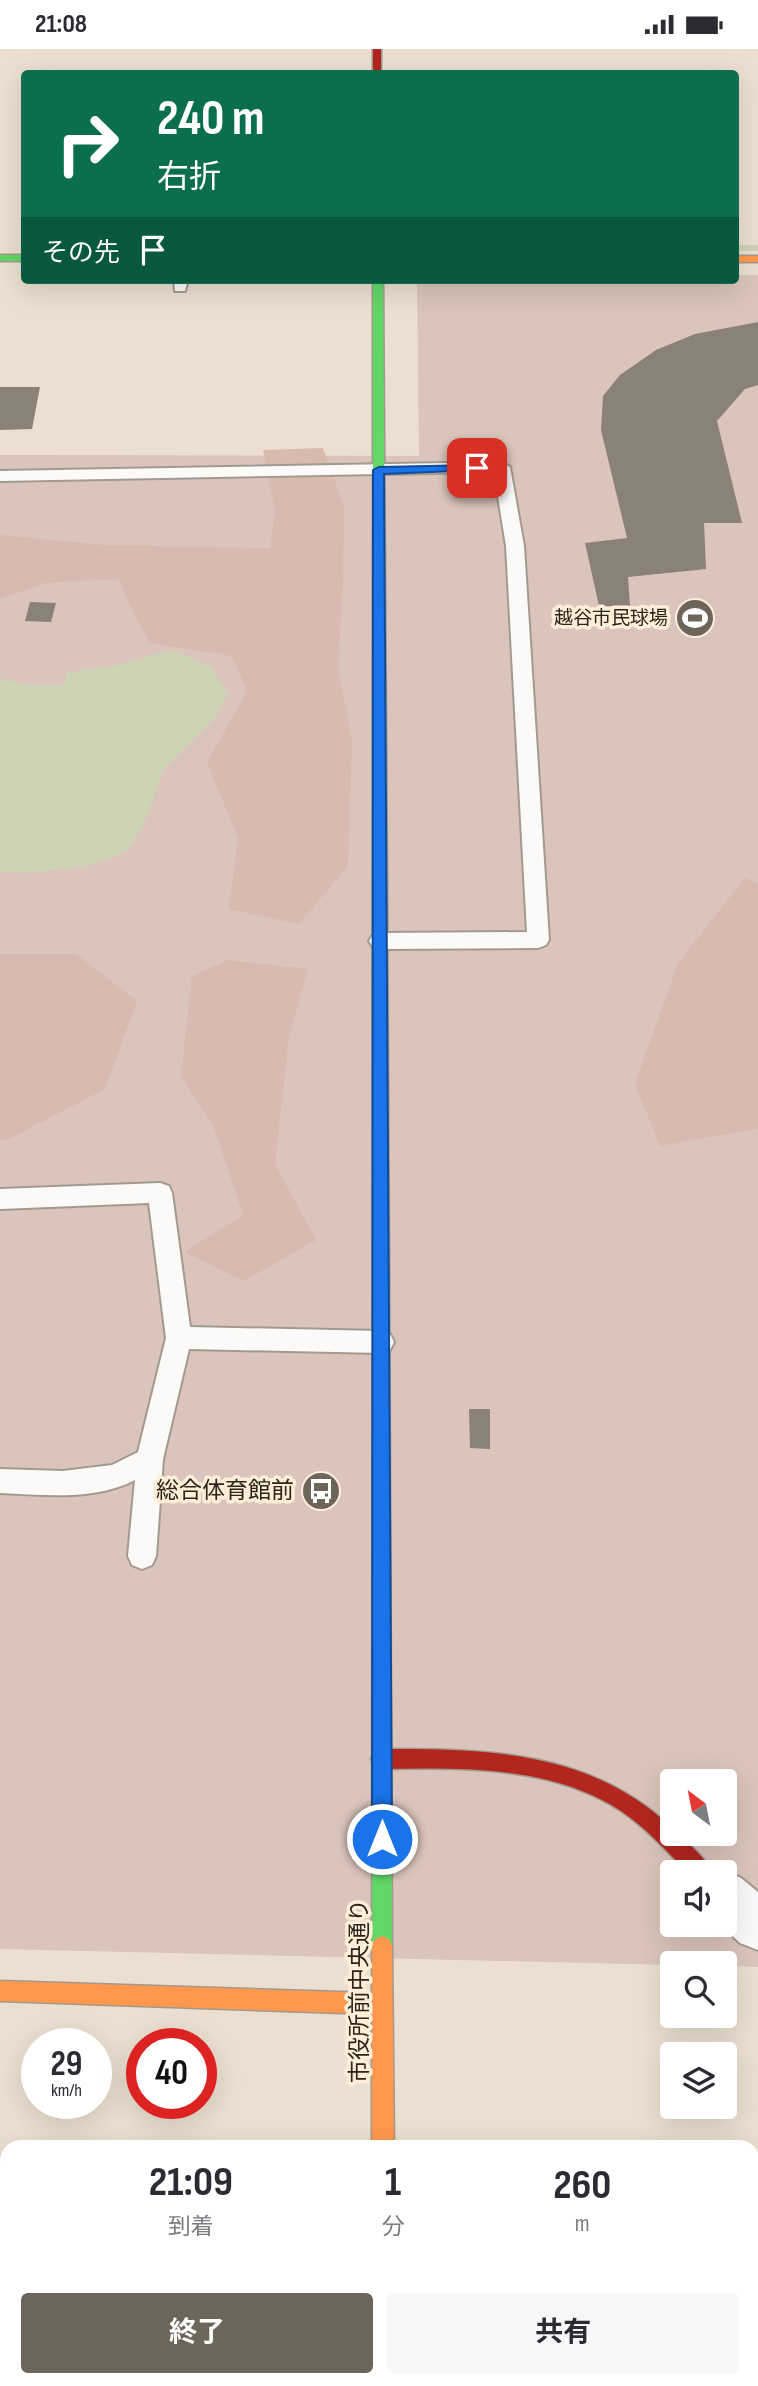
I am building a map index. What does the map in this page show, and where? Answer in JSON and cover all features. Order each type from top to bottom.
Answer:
[{"type":"street","points":[[377,49],[377,70]]},
{"type":"street","points":[[0,258],[21,258]]},
{"type":"street","points":[[739,259],[758,259]]},
{"type":"street","name":"市役所前中央通り","points":[[378,284],[383,2140]]},
{"type":"street","points":[[381,1759],[481,1759],[555,1770],[604,1791],[647,1818],[689,1860]]},
{"type":"street","points":[[737,1906],[758,1925]]},
{"type":"street","points":[[0,1991],[382,2004]]},
{"type":"lane","points":[[1,478],[171,477],[502,467],[515,546],[538,940],[380,941]]},
{"type":"lane","points":[[0,1199],[160,1193],[179,1338],[150,1459],[142,1556]]},
{"type":"lane","points":[[179,1338],[381,1342]]},
{"type":"lane","points":[[0,1481],[63,1483],[115,1477],[150,1459]]},
{"type":"shaded area","points":[[739,275],[758,275],[758,1967],[737,1966],[737,1951],[660,1951],[660,1965],[0,1949],[0,455],[419,456],[417,284],[739,284]]},
{"type":"shaded area","points":[[323,448],[344,506],[338,669],[352,741],[348,866],[299,924],[229,909],[238,838],[207,762],[247,692],[232,656],[150,643],[119,579],[45,583],[0,599],[0,535],[104,545],[270,548],[275,510],[263,450]]},
{"type":"shaded area","points":[[172,650],[210,666],[228,694],[213,720],[163,770],[144,824],[127,851],[87,866],[27,873],[0,871],[0,679],[32,685],[63,685],[68,672],[113,666]]},
{"type":"shaded area","points":[[745,878],[758,883],[758,1129],[660,1146],[635,1084],[678,963]]},
{"type":"shaded area","points":[[0,954],[76,954],[137,1001],[105,1089],[7,1140],[0,1140]]},
{"type":"shaded area","points":[[228,960],[308,969],[289,1037],[275,1164],[316,1240],[244,1281],[184,1252],[243,1215],[213,1125],[181,1076],[192,976]]},
{"type":"building","points":[[758,322],[758,385],[745,389],[717,421],[742,523],[704,523],[706,569],[628,577],[630,606],[599,606],[585,543],[627,538],[601,430],[603,396],[620,375],[656,350],[695,334]]},
{"type":"building","points":[[0,387],[40,387],[32,429],[0,430]]},
{"type":"building","points":[[30,602],[56,603],[51,622],[25,621]]},
{"type":"building","points":[[469,1409],[490,1409],[490,1449],[470,1448]]},
{"type":"waterway","points":[[739,248],[758,248]]},
{"type":"traffic: fast","points":[[0,258],[21,258]]},
{"type":"traffic: fast","points":[[378,284],[380,886]]},
{"type":"traffic: fast","points":[[381,1279],[382,1946]]},
{"type":"traffic: slow","points":[[739,259],[758,259]]},
{"type":"traffic: slow","points":[[380,886],[381,1279]]},
{"type":"traffic: slow","points":[[382,1946],[383,2140]]},
{"type":"traffic: slow","points":[[0,1991],[382,2004]]},
{"type":"traffic: jam","points":[[377,49],[377,70]]},
{"type":"traffic: jam","points":[[381,1759],[472,1760],[532,1767],[562,1774],[618,1798],[663,1833],[689,1860]]},
{"type":"place","name":"越谷市民球場","points":[[695,618]]},
{"type":"place","name":"総合体育館前","points":[[321,1491]]},
{"type":"route","points":[[382,1839],[379,470],[477,468]]}]
